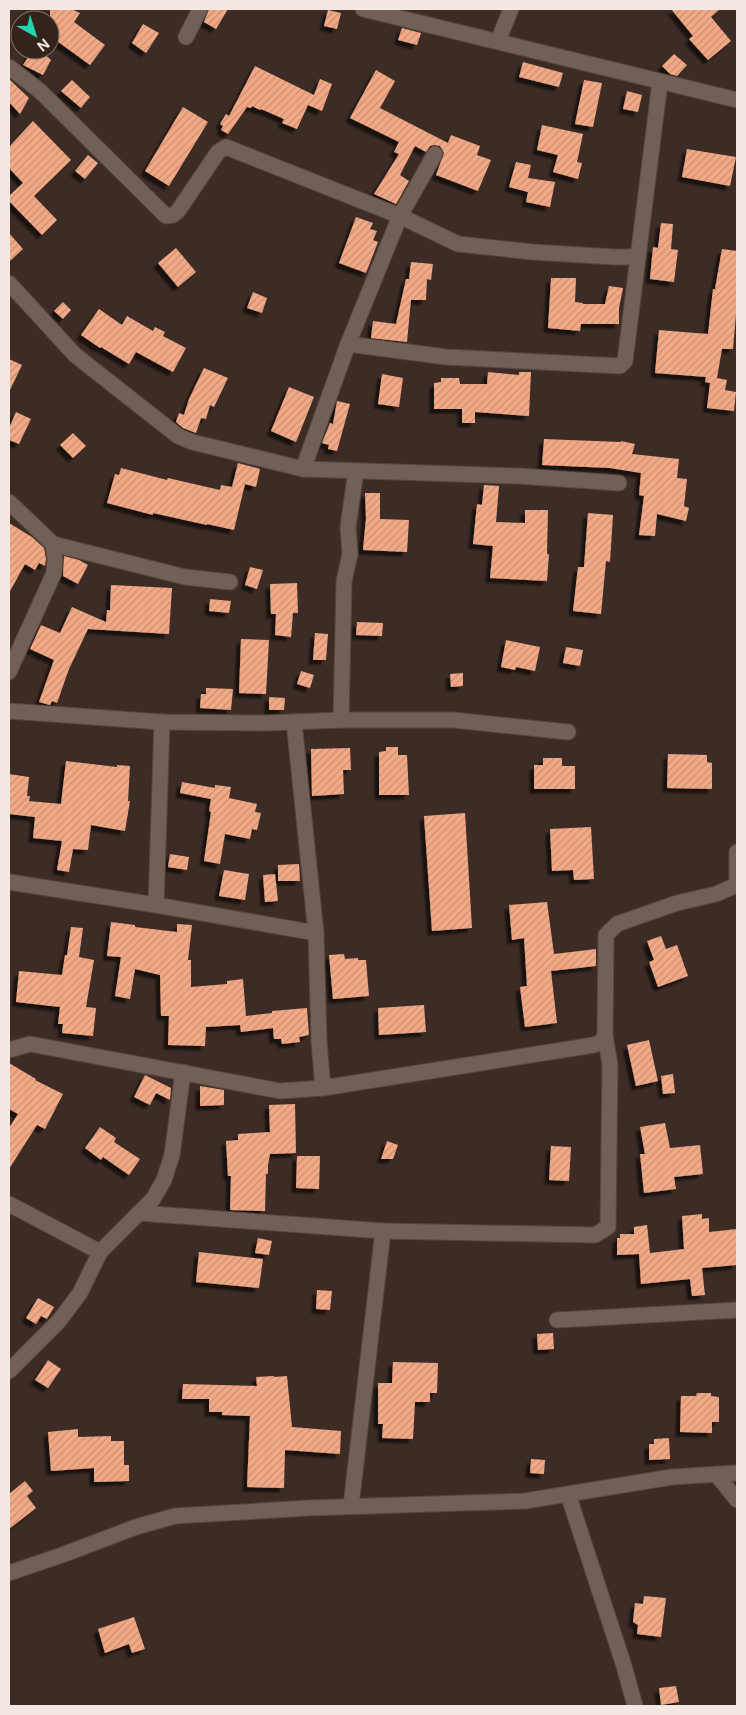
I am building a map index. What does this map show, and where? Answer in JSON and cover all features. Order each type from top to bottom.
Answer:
[{"type":"street","points":[[186,37],[200,9]]},
{"type":"street","points":[[363,9],[737,100]]},
{"type":"street","points":[[498,41],[511,9]]},
{"type":"street","points":[[9,67],[40,91],[166,216],[173,215],[178,211],[218,152],[226,147],[400,216],[458,244],[615,258],[638,257]]},
{"type":"street","points":[[348,344],[446,356],[620,366],[624,361],[660,82]]},
{"type":"street","points":[[303,469],[348,344],[400,216],[435,154]]},
{"type":"street","points":[[9,283],[75,355],[178,436],[192,442],[303,469],[519,476],[619,483]]},
{"type":"street","points":[[341,720],[344,581],[350,554],[348,527],[356,471]]},
{"type":"street","points":[[9,502],[53,544],[185,577],[230,582]]},
{"type":"street","points":[[9,672],[54,572],[53,544]]},
{"type":"street","points":[[9,711],[162,722],[453,720],[568,732]]},
{"type":"street","points":[[156,905],[162,722]]},
{"type":"street","points":[[294,722],[316,933],[322,1088]]},
{"type":"street","points":[[139,1213],[383,1231],[595,1236],[608,1227],[610,1064],[605,1036],[606,935],[618,924],[676,903],[716,894],[737,885],[737,852]]},
{"type":"street","points":[[9,882],[316,933]]},
{"type":"street","points":[[9,1050],[30,1044],[280,1091],[322,1088],[594,1045],[601,1042],[605,1036]]},
{"type":"street","points":[[9,1371],[58,1321],[80,1293],[100,1252],[152,1199],[164,1180],[172,1155],[184,1072]]},
{"type":"street","points":[[9,1204],[100,1252]]},
{"type":"street","points":[[351,1506],[383,1231]]},
{"type":"street","points":[[557,1320],[737,1310]]},
{"type":"street","points":[[9,1573],[62,1555],[136,1526],[175,1516],[351,1506],[525,1501],[672,1477],[737,1473]]},
{"type":"street","points":[[716,1474],[737,1500]]},
{"type":"street","points":[[568,1494],[624,1666],[635,1706]]},
{"type":"building","points":[[71,9],[80,13],[74,22],[105,45],[90,65],[60,43],[60,10],[50,10]]},
{"type":"building","points":[[209,9],[228,9],[216,29],[204,22]]},
{"type":"building","points":[[671,9],[720,9],[711,17],[731,41],[708,60],[689,39],[693,36]]},
{"type":"building","points":[[328,10],[341,13],[337,29],[324,26]]},
{"type":"building","points":[[143,24],[159,33],[146,53],[132,43]]},
{"type":"building","points":[[402,28],[421,33],[417,45],[398,40]]},
{"type":"building","points":[[674,54],[687,65],[677,76],[670,74],[662,66]]},
{"type":"building","points":[[26,60],[51,60],[43,75],[23,65]]},
{"type":"building","points":[[523,62],[563,73],[559,87],[519,77]]},
{"type":"building","points":[[255,66],[314,95],[320,79],[332,84],[322,111],[308,105],[297,129],[282,123],[284,119],[252,106],[251,108],[247,107],[228,134],[221,130],[223,126],[220,124],[226,114],[229,116]]},
{"type":"building","points":[[376,70],[395,81],[380,108],[448,143],[451,135],[480,146],[477,155],[491,160],[478,191],[436,175],[444,153],[440,146],[434,145],[430,146],[426,152],[415,146],[400,175],[409,181],[396,204],[374,194],[399,154],[394,152],[399,142],[350,118]]},
{"type":"building","points":[[9,79],[29,98],[20,114],[9,102]]},
{"type":"building","points":[[72,80],[90,97],[81,108],[61,91]]},
{"type":"building","points":[[584,80],[602,83],[593,127],[575,124]]},
{"type":"building","points":[[627,91],[642,95],[638,112],[623,109]]},
{"type":"building","points":[[183,107],[208,122],[169,186],[145,171]]},
{"type":"building","points":[[33,121],[71,160],[34,196],[57,220],[42,235],[9,201],[9,196],[23,183],[9,168],[9,147]]},
{"type":"building","points":[[542,125],[583,134],[577,162],[582,163],[578,179],[553,172],[558,155],[537,150]]},
{"type":"building","points":[[687,149],[736,157],[730,186],[682,177]]},
{"type":"building","points":[[88,155],[98,163],[85,179],[75,171]]},
{"type":"building","points":[[516,162],[531,165],[528,178],[555,182],[550,207],[526,202],[528,192],[509,187]]},
{"type":"building","points":[[356,217],[373,223],[370,229],[377,231],[373,240],[378,242],[366,273],[339,263]]},
{"type":"building","points":[[661,223],[673,224],[671,249],[678,250],[674,282],[650,279],[653,247],[658,248]]},
{"type":"building","points":[[9,233],[23,249],[9,262]]},
{"type":"building","points":[[176,248],[196,272],[178,287],[158,263]]},
{"type":"building","points":[[722,249],[737,251],[737,303],[733,349],[722,349],[717,378],[727,380],[725,390],[736,392],[734,411],[707,408],[710,383],[705,382],[706,377],[655,373],[659,330],[708,334],[713,289],[715,289]]},
{"type":"building","points":[[411,262],[433,264],[431,280],[427,279],[426,300],[411,300],[407,342],[371,338],[373,321],[396,324],[406,279],[409,279]]},
{"type":"building","points":[[551,278],[576,278],[575,302],[583,304],[605,304],[609,286],[623,288],[619,308],[619,324],[581,324],[580,331],[548,328]]},
{"type":"building","points":[[253,292],[267,298],[262,313],[247,308]]},
{"type":"building","points":[[63,302],[71,310],[63,319],[54,311]]},
{"type":"building","points":[[99,309],[122,325],[127,316],[153,331],[155,327],[165,332],[163,336],[186,348],[173,372],[136,352],[129,364],[81,335]]},
{"type":"building","points":[[9,359],[22,365],[9,392]]},
{"type":"building","points":[[204,368],[228,378],[214,407],[210,405],[206,419],[201,418],[196,433],[183,428],[176,422],[179,413],[184,415],[189,399]]},
{"type":"building","points":[[488,372],[519,375],[519,372],[531,372],[529,416],[475,412],[475,423],[462,423],[462,409],[434,409],[434,383],[441,382],[441,378],[459,378],[460,384],[487,384]]},
{"type":"building","points":[[382,374],[403,378],[399,407],[378,404]]},
{"type":"building","points":[[289,387],[314,397],[296,442],[271,431]]},
{"type":"building","points":[[337,401],[350,404],[337,451],[328,449],[329,445],[322,443],[330,423],[333,424]]},
{"type":"building","points":[[16,412],[31,419],[19,444],[9,440],[9,428]]},
{"type":"building","points":[[73,433],[86,446],[73,458],[60,445]]},
{"type":"building","points":[[544,439],[621,441],[635,444],[632,454],[679,459],[677,478],[687,479],[684,506],[689,508],[686,521],[657,514],[655,536],[639,535],[644,496],[639,495],[641,473],[610,468],[542,465]]},
{"type":"building","points":[[238,463],[260,469],[256,487],[245,484],[234,530],[153,513],[153,515],[107,503],[115,474],[119,475],[121,468],[167,480],[168,478],[220,490],[221,485],[232,487]]},
{"type":"building","points":[[484,485],[499,486],[496,522],[525,523],[525,510],[548,510],[547,554],[549,554],[547,581],[490,578],[493,546],[473,544],[477,504],[482,505]]},
{"type":"building","points":[[365,493],[380,493],[380,519],[409,520],[407,552],[363,550],[366,518]]},
{"type":"building","points":[[588,513],[613,515],[610,562],[606,561],[601,614],[573,611],[578,567],[584,567]]},
{"type":"building","points":[[9,523],[32,537],[44,548],[46,559],[45,566],[39,563],[35,570],[25,564],[9,593]]},
{"type":"building","points":[[64,556],[79,560],[88,565],[78,584],[63,576]]},
{"type":"building","points":[[250,567],[263,570],[257,589],[245,585]]},
{"type":"building","points":[[297,583],[298,613],[293,613],[291,637],[275,635],[276,614],[271,614],[270,584]]},
{"type":"building","points":[[111,585],[172,588],[169,634],[88,629],[69,669],[57,703],[52,701],[50,705],[39,702],[54,660],[30,649],[41,625],[60,633],[72,607],[106,622],[107,610],[110,610]]},
{"type":"building","points":[[210,599],[231,601],[229,613],[209,611]]},
{"type":"building","points":[[357,622],[383,623],[382,636],[356,635]]},
{"type":"building","points":[[315,633],[328,634],[326,660],[313,660]]},
{"type":"building","points":[[241,639],[269,640],[266,694],[239,693]]},
{"type":"building","points":[[506,640],[540,647],[535,671],[516,667],[515,670],[501,667]]},
{"type":"building","points":[[566,647],[583,650],[580,666],[563,663]]},
{"type":"building","points":[[301,671],[314,675],[310,688],[297,684]]},
{"type":"building","points":[[463,673],[463,686],[451,687],[450,674]]},
{"type":"building","points":[[206,688],[233,689],[231,710],[200,708],[201,694],[206,694]]},
{"type":"building","points":[[269,697],[285,698],[284,710],[269,710]]},
{"type":"building","points":[[386,747],[398,747],[398,755],[407,755],[409,795],[379,795],[379,752],[386,751]]},
{"type":"building","points":[[350,748],[351,770],[343,770],[344,794],[312,796],[311,749]]},
{"type":"building","points":[[668,754],[707,755],[707,762],[712,763],[712,789],[667,788]]},
{"type":"building","points":[[543,758],[562,758],[562,766],[575,766],[575,789],[534,789],[534,765],[543,765]]},
{"type":"building","points":[[66,761],[117,767],[117,765],[130,766],[128,801],[130,801],[125,831],[91,825],[88,850],[73,849],[69,872],[57,870],[62,841],[33,838],[35,817],[9,814],[9,774],[29,777],[27,796],[30,796],[29,801],[61,804]]},
{"type":"building","points":[[182,782],[215,788],[215,785],[231,787],[229,798],[257,804],[255,812],[261,813],[257,830],[252,829],[250,839],[225,834],[220,864],[204,861],[211,799],[180,793]]},
{"type":"building","points":[[465,813],[472,928],[432,931],[424,816]]},
{"type":"building","points":[[591,827],[594,879],[574,880],[573,870],[552,871],[550,829]]},
{"type":"building","points":[[170,854],[189,857],[187,870],[168,867]]},
{"type":"building","points":[[299,864],[300,881],[278,881],[278,865]]},
{"type":"building","points":[[224,870],[249,874],[245,900],[219,896]]},
{"type":"building","points":[[275,874],[278,901],[265,902],[263,875]]},
{"type":"building","points":[[547,902],[554,954],[596,949],[596,966],[551,971],[557,1023],[525,1027],[520,987],[527,986],[524,938],[512,940],[509,905]]},
{"type":"building","points":[[111,922],[177,932],[177,924],[192,925],[188,960],[191,960],[191,987],[227,984],[227,981],[243,979],[246,1016],[272,1013],[272,1011],[307,1008],[309,1035],[299,1037],[300,1042],[282,1044],[281,1039],[274,1039],[273,1028],[241,1032],[240,1025],[206,1027],[205,1046],[168,1045],[169,1016],[161,1016],[160,975],[135,969],[130,999],[115,996],[121,957],[107,956]]},
{"type":"building","points":[[71,927],[83,928],[79,957],[94,960],[86,1007],[96,1008],[93,1036],[62,1033],[63,1024],[58,1024],[60,1007],[16,1002],[19,971],[62,975]]},
{"type":"building","points":[[661,936],[666,949],[677,945],[688,976],[658,987],[649,962],[654,960],[647,941]]},
{"type":"building","points":[[344,954],[345,959],[358,958],[358,960],[366,960],[369,996],[333,999],[329,955]]},
{"type":"building","points":[[424,1005],[426,1032],[379,1035],[378,1008]]},
{"type":"building","points":[[649,1040],[658,1081],[636,1086],[627,1045]]},
{"type":"building","points":[[9,1063],[35,1080],[63,1094],[45,1129],[37,1125],[9,1169],[9,1128],[18,1114],[9,1109]]},
{"type":"building","points":[[673,1074],[675,1093],[663,1094],[661,1076]]},
{"type":"building","points":[[145,1075],[171,1088],[170,1100],[156,1093],[150,1105],[134,1097]]},
{"type":"building","points":[[200,1086],[224,1090],[224,1105],[200,1106]]},
{"type":"building","points":[[295,1104],[296,1153],[270,1154],[268,1174],[266,1174],[265,1211],[230,1210],[231,1176],[228,1176],[226,1141],[238,1140],[238,1134],[270,1132],[269,1105]]},
{"type":"building","points":[[665,1123],[670,1148],[700,1145],[703,1174],[674,1177],[676,1189],[644,1193],[640,1154],[645,1154],[640,1127]]},
{"type":"building","points":[[100,1127],[116,1138],[114,1142],[140,1159],[129,1175],[103,1157],[101,1160],[85,1148]]},
{"type":"building","points":[[387,1141],[398,1145],[393,1159],[381,1159]]},
{"type":"building","points":[[551,1146],[571,1147],[569,1181],[549,1180]]},
{"type":"building","points":[[297,1156],[320,1156],[319,1189],[296,1188]]},
{"type":"building","points":[[702,1214],[702,1219],[709,1218],[709,1232],[737,1229],[737,1265],[702,1268],[705,1295],[692,1296],[690,1279],[641,1284],[639,1254],[617,1255],[617,1238],[620,1238],[620,1234],[634,1234],[634,1227],[647,1225],[650,1253],[684,1249],[682,1216]]},
{"type":"building","points":[[258,1238],[272,1241],[269,1255],[255,1253]]},
{"type":"building","points":[[199,1252],[263,1259],[259,1288],[196,1282]]},
{"type":"building","points":[[317,1290],[332,1291],[330,1310],[316,1309]]},
{"type":"building","points":[[38,1298],[54,1307],[47,1319],[41,1316],[36,1324],[26,1318]]},
{"type":"building","points":[[553,1333],[554,1349],[538,1350],[537,1334]]},
{"type":"building","points":[[48,1360],[61,1369],[48,1388],[35,1380]]},
{"type":"building","points":[[393,1362],[438,1363],[437,1393],[430,1393],[430,1402],[415,1402],[413,1439],[382,1438],[383,1424],[378,1424],[378,1383],[392,1383]]},
{"type":"building","points":[[287,1376],[292,1427],[341,1431],[340,1454],[285,1450],[284,1488],[247,1487],[250,1416],[222,1415],[222,1412],[209,1412],[209,1399],[182,1399],[183,1384],[257,1386],[256,1377]]},
{"type":"building","points":[[697,1393],[711,1393],[711,1396],[719,1397],[719,1422],[712,1422],[712,1433],[680,1432],[681,1396],[696,1396]]},
{"type":"building","points":[[78,1429],[78,1437],[111,1436],[111,1441],[124,1441],[124,1465],[129,1465],[129,1481],[94,1482],[94,1468],[51,1471],[48,1432]]},
{"type":"building","points":[[669,1438],[670,1459],[649,1460],[649,1444],[654,1444],[654,1439]]},
{"type":"building","points":[[531,1459],[545,1460],[544,1474],[530,1473]]},
{"type":"building","points":[[25,1481],[33,1491],[27,1496],[36,1508],[9,1529],[9,1494]]},
{"type":"building","points":[[644,1596],[666,1598],[661,1637],[637,1634],[638,1625],[633,1622],[635,1603],[643,1604]]},
{"type":"building","points":[[134,1617],[145,1649],[132,1653],[129,1644],[105,1653],[98,1629]]},
{"type":"building","points":[[676,1686],[679,1702],[661,1705],[659,1688]]}]
